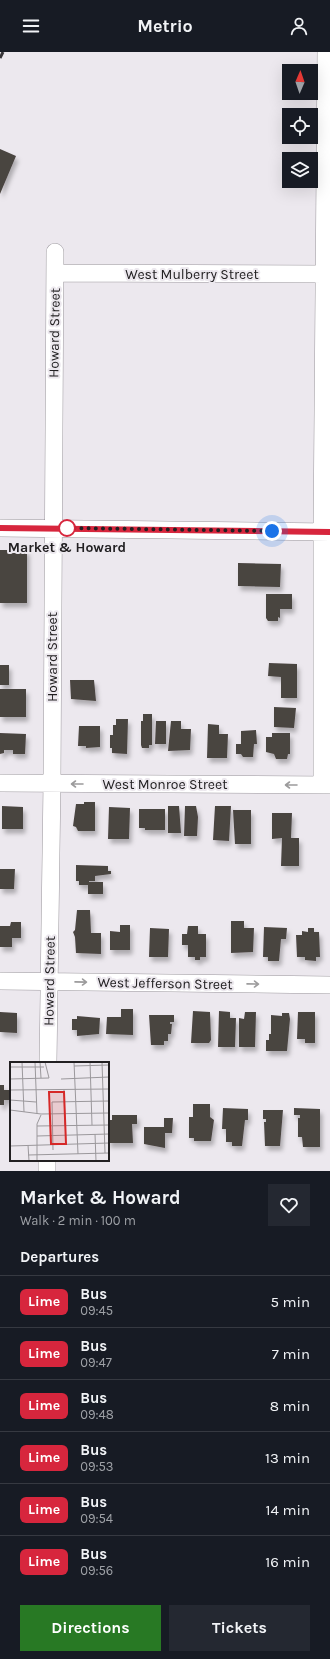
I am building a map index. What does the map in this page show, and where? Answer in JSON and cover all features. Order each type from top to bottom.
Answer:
[{"type":"street","points":[[326,52],[326,785]]},
{"type":"street","name":"Howard Street","points":[[48,1062],[52,784],[54,252]]},
{"type":"street","name":"West Mulberry Street","points":[[54,273],[327,274]]},
{"type":"street","points":[[0,528],[326,532]]},
{"type":"street","name":"West Monroe Street","points":[[0,783],[326,785]]},
{"type":"street","name":"West Jefferson Street","points":[[0,981],[330,985]]},
{"type":"building","points":[[0,149],[16,156],[0,194]]},
{"type":"building","points":[[0,550],[27,550],[27,603],[0,603]]},
{"type":"building","points":[[238,563],[281,564],[280,587],[238,586]]},
{"type":"building","points":[[266,594],[292,594],[292,609],[280,609],[280,618],[278,617],[278,621],[268,621],[266,618]]},
{"type":"building","points":[[269,663],[297,664],[297,698],[281,698],[281,677],[268,676]]},
{"type":"building","points":[[0,665],[9,665],[9,685],[0,685]]},
{"type":"building","points":[[70,680],[94,680],[96,701],[71,699]]},
{"type":"building","points":[[0,689],[26,689],[26,717],[0,717]]},
{"type":"building","points":[[274,707],[296,708],[294,728],[274,727]]},
{"type":"building","points":[[143,714],[152,714],[152,745],[149,745],[149,748],[142,748],[141,745],[141,721],[143,721]]},
{"type":"building","points":[[116,719],[128,719],[127,754],[112,753],[112,748],[110,748],[110,735],[113,735],[113,725],[116,725]]},
{"type":"building","points":[[156,721],[166,721],[166,744],[155,744]]},
{"type":"building","points":[[171,721],[181,721],[181,729],[191,729],[190,750],[168,751]]},
{"type":"building","points":[[208,724],[219,725],[219,734],[228,734],[227,758],[207,758]]},
{"type":"building","points":[[79,726],[100,726],[100,747],[86,748],[86,746],[78,746]]},
{"type":"building","points":[[256,730],[257,744],[254,744],[253,757],[243,757],[241,754],[236,754],[236,744],[241,744],[241,731]]},
{"type":"building","points":[[0,733],[26,734],[25,754],[13,754],[13,750],[4,750],[4,753],[0,754]]},
{"type":"building","points":[[272,733],[290,733],[290,754],[288,754],[287,759],[276,759],[274,754],[266,752],[266,737],[272,737]]},
{"type":"building","points":[[84,802],[95,802],[95,831],[78,831],[76,827],[73,826],[76,804],[84,804]]},
{"type":"building","points":[[2,806],[23,807],[23,829],[2,829]]},
{"type":"building","points":[[168,806],[179,806],[181,833],[168,833]]},
{"type":"building","points":[[185,806],[196,806],[198,817],[197,836],[184,836]]},
{"type":"building","points":[[215,806],[231,806],[229,841],[213,840]]},
{"type":"building","points":[[109,807],[130,808],[129,839],[108,839]]},
{"type":"building","points":[[139,809],[165,809],[165,830],[145,830],[145,828],[139,828]]},
{"type":"building","points":[[233,810],[251,810],[251,844],[235,844]]},
{"type":"building","points":[[272,813],[292,813],[291,838],[299,838],[299,866],[281,866],[282,838],[272,839]]},
{"type":"building","points":[[76,865],[108,866],[108,871],[111,871],[111,874],[95,876],[95,881],[89,881],[103,882],[103,894],[88,894],[88,885],[79,885],[79,881],[76,881]]},
{"type":"building","points":[[0,869],[15,869],[14,889],[0,889]]},
{"type":"building","points":[[77,910],[90,910],[91,933],[101,933],[101,954],[76,953],[75,937],[73,932],[75,930]]},
{"type":"building","points":[[231,921],[244,921],[244,928],[254,928],[253,952],[231,953]]},
{"type":"building","points":[[11,922],[21,922],[21,938],[12,938],[12,947],[0,947],[0,926],[10,926]]},
{"type":"building","points":[[120,925],[130,925],[130,950],[110,950],[110,931],[120,932]]},
{"type":"building","points":[[188,926],[198,926],[198,934],[206,934],[206,957],[200,957],[200,960],[195,960],[195,957],[188,957],[188,945],[182,945],[182,934],[187,934]]},
{"type":"building","points":[[264,927],[287,928],[286,939],[281,939],[279,961],[268,961],[268,957],[263,957]]},
{"type":"building","points":[[150,928],[169,929],[168,957],[149,957]]},
{"type":"building","points":[[308,928],[314,928],[314,932],[319,932],[320,957],[316,957],[316,961],[305,960],[305,957],[297,957],[296,935],[302,935],[302,931],[308,932]]},
{"type":"building","points":[[121,1009],[133,1009],[133,1035],[106,1034],[107,1017],[121,1017]]},
{"type":"building","points":[[193,1011],[210,1012],[211,1040],[209,1043],[191,1043]]},
{"type":"building","points":[[219,1011],[230,1012],[230,1018],[236,1018],[235,1047],[218,1047]]},
{"type":"building","points":[[0,1012],[17,1013],[17,1033],[0,1032]]},
{"type":"building","points":[[245,1012],[256,1012],[255,1047],[239,1047],[239,1018],[244,1019]]},
{"type":"building","points":[[298,1012],[315,1012],[315,1043],[305,1043],[305,1039],[297,1039]]},
{"type":"building","points":[[282,1013],[289,1013],[290,1019],[287,1051],[266,1051],[266,1040],[269,1040],[269,1034],[271,1034],[271,1015],[282,1016]]},
{"type":"building","points":[[149,1015],[174,1015],[174,1022],[170,1022],[170,1024],[172,1024],[171,1034],[168,1034],[168,1041],[164,1041],[164,1045],[151,1045]]},
{"type":"building","points":[[77,1016],[100,1018],[99,1034],[77,1036],[77,1030],[72,1030],[72,1019],[77,1019]]},
{"type":"building","points":[[0,1085],[4,1085],[4,1090],[10,1090],[10,1100],[4,1100],[4,1105],[0,1105]]},
{"type":"building","points":[[193,1104],[210,1104],[210,1117],[214,1120],[211,1141],[194,1141],[194,1138],[189,1138],[189,1117],[193,1117]]},
{"type":"building","points":[[223,1108],[248,1109],[248,1120],[245,1120],[242,1146],[232,1146],[232,1142],[226,1142],[226,1129],[222,1129]]},
{"type":"building","points":[[294,1108],[320,1109],[320,1147],[303,1147],[302,1137],[298,1137],[298,1118],[300,1118],[300,1115],[294,1115]]},
{"type":"building","points":[[263,1110],[283,1110],[280,1146],[265,1146],[264,1122],[266,1122],[266,1119],[263,1119]]},
{"type":"building","points":[[112,1115],[137,1115],[137,1124],[132,1124],[133,1143],[109,1143],[109,1120],[112,1120]]},
{"type":"building","points":[[164,1118],[173,1118],[172,1133],[165,1133],[165,1148],[144,1144],[144,1127],[164,1127]]},
{"type":"railway","points":[[0,58],[3,52]]},
{"type":"bus line","name":"Lime","points":[[0,528],[330,532]]},
{"type":"place","name":"Market & Howard","points":[[67,528]]},
{"type":"route","points":[[67,528],[272,531]]}]
